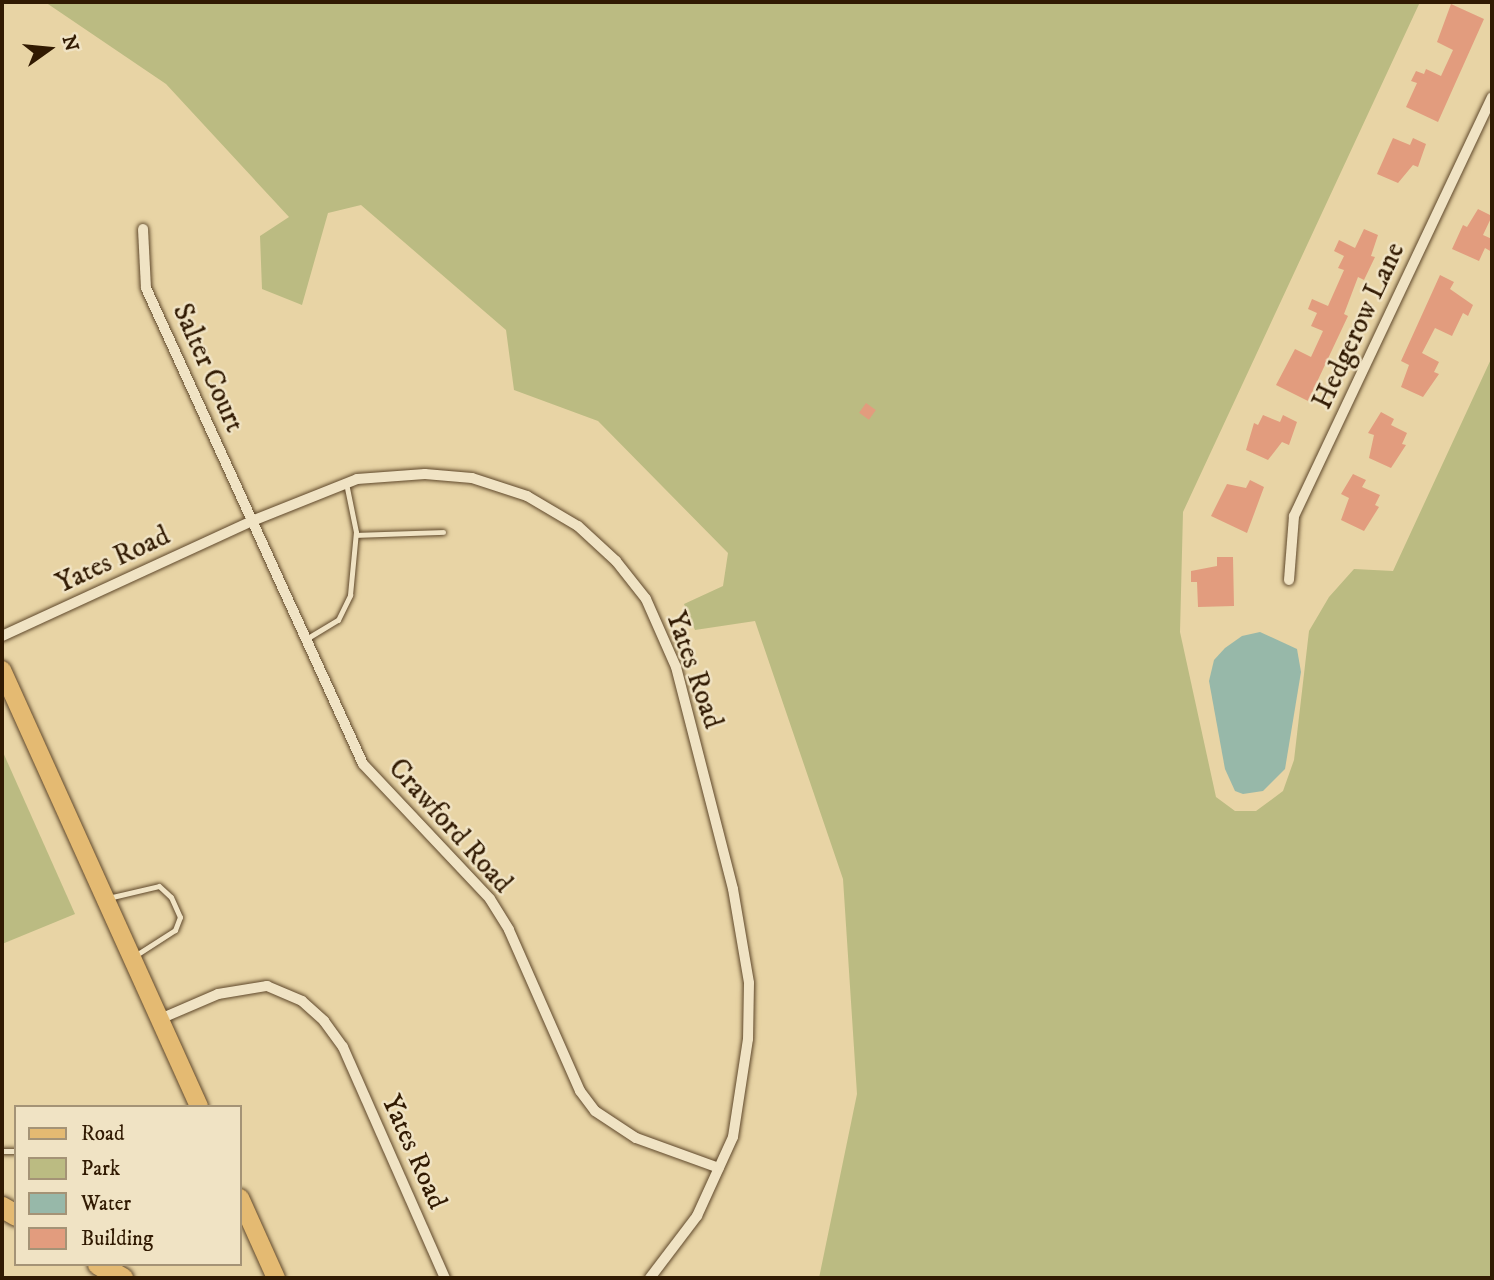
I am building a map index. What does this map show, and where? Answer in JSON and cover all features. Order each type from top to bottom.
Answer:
[{"type":"highway","points":[[101,1266],[122,1278]]},
{"type":"main road","points":[[2,670],[198,1105]]},
{"type":"main road","points":[[242,1202],[276,1278]]},
{"type":"street","name":"Hedgerow Lane","points":[[1289,580],[1294,516],[1492,98]]},
{"type":"street","name":"Salter Court","points":[[143,229],[146,288],[252,521]]},
{"type":"street","name":"Yates Road","points":[[2,636],[252,521],[346,484],[425,474],[472,478],[527,496],[579,526],[616,561],[646,599],[676,667],[733,889],[750,983],[743,1084],[733,1137],[697,1216],[650,1278]]},
{"type":"street","name":"Crawford Road","points":[[252,521],[363,764],[472,876],[509,930],[580,1091],[594,1111],[636,1138],[719,1168]]},
{"type":"street","name":"Yates Road","points":[[160,1019],[218,994],[267,986],[302,1001],[324,1021],[343,1047],[446,1278]]},
{"type":"lane","points":[[306,639],[338,620],[350,595],[356,535],[346,484]]},
{"type":"lane","points":[[356,535],[443,532]]},
{"type":"lane","points":[[105,899],[159,886],[171,897],[180,918],[175,930],[131,958]]},
{"type":"green space","points":[[45,2],[1420,2],[1183,512],[1180,632],[1216,797],[1235,811],[1256,811],[1283,791],[1294,760],[1309,631],[1329,597],[1354,569],[1393,571],[1492,357],[1492,1278],[819,1278],[857,1094],[843,879],[755,621],[695,630],[684,604],[723,586],[728,553],[598,421],[514,390],[506,330],[361,205],[328,213],[302,305],[262,289],[260,236],[289,217],[166,84]]},
{"type":"green space","points":[[2,750],[75,914],[2,944]]},
{"type":"water","points":[[1260,632],[1297,649],[1301,672],[1285,769],[1263,791],[1243,794],[1235,791],[1225,769],[1209,681],[1214,660],[1225,648],[1242,636]]},
{"type":"building","points":[[1451,4],[1484,19],[1438,122],[1406,107],[1417,83],[1411,81],[1416,71],[1424,74],[1426,69],[1441,76],[1453,50],[1437,42]]},
{"type":"building","points":[[1393,138],[1410,145],[1413,138],[1426,144],[1418,167],[1413,165],[1398,183],[1377,174]]},
{"type":"building","points":[[1478,209],[1492,216],[1483,235],[1492,239],[1492,252],[1485,248],[1479,261],[1452,249],[1463,225],[1467,227]]},
{"type":"building","points":[[1364,229],[1378,235],[1371,256],[1375,257],[1364,280],[1358,277],[1344,314],[1348,316],[1308,401],[1276,385],[1295,349],[1311,357],[1323,331],[1311,326],[1317,313],[1308,309],[1312,299],[1328,306],[1344,270],[1338,268],[1344,256],[1334,251],[1339,240],[1355,248]]},
{"type":"building","points":[[1440,275],[1454,282],[1450,289],[1473,305],[1468,316],[1463,313],[1452,336],[1435,328],[1422,353],[1439,362],[1434,372],[1439,374],[1423,397],[1401,387],[1409,365],[1401,361]]},
{"type":"building","points":[[866,403],[876,410],[869,420],[859,413]]},
{"type":"building","points":[[1381,412],[1394,419],[1391,425],[1407,433],[1402,444],[1406,445],[1391,468],[1369,458],[1374,435],[1368,433]]},
{"type":"building","points":[[1263,415],[1280,422],[1283,415],[1297,422],[1289,445],[1282,442],[1268,460],[1246,450],[1254,423],[1258,425]]},
{"type":"building","points":[[1353,474],[1366,480],[1362,487],[1380,495],[1375,505],[1379,507],[1364,531],[1341,520],[1349,498],[1341,494]]},
{"type":"building","points":[[1250,480],[1264,487],[1247,533],[1211,516],[1227,484],[1246,488]]},
{"type":"building","points":[[1217,557],[1233,557],[1234,606],[1198,607],[1197,582],[1191,582],[1191,571],[1217,566]]}]
